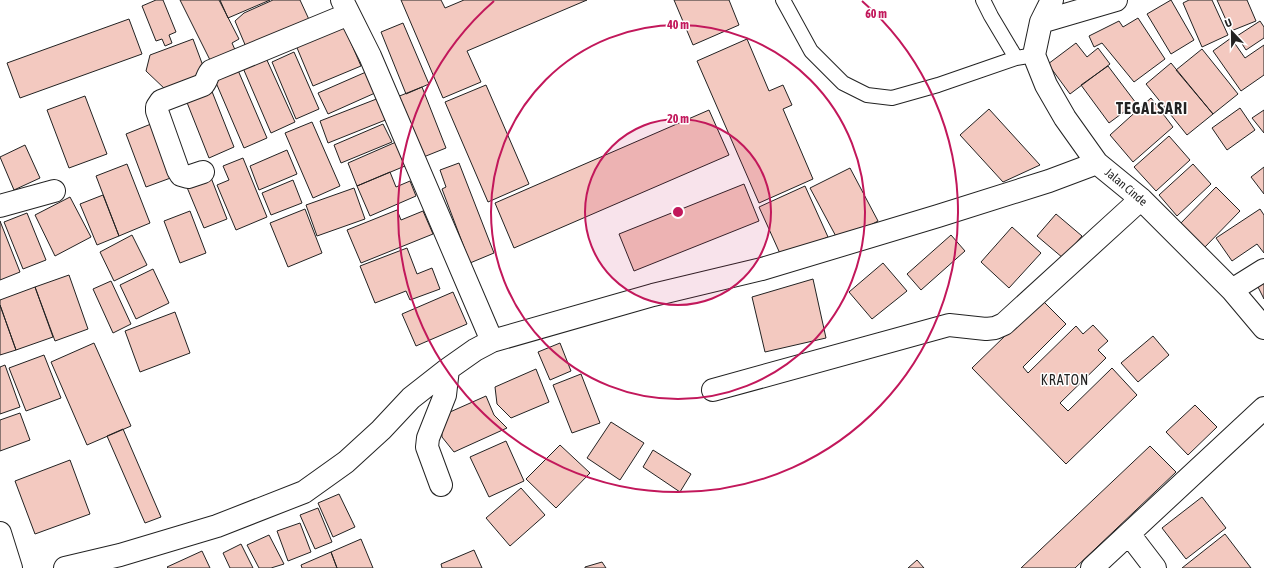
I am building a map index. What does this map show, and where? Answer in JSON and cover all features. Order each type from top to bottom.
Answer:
[{"type":"street","points":[[1025,57],[1052,0]]},
{"type":"street","points":[[1041,22],[1116,0]]},
{"type":"street","points":[[203,172],[188,177],[182,175],[178,170],[157,110],[161,101],[202,85],[207,80],[208,74],[211,71],[345,7],[373,64],[492,341]]},
{"type":"street","name":"Jalan Cinde","points":[[1025,57],[1046,85],[1065,118],[1097,163],[1141,199],[1232,290],[1264,328]]},
{"type":"street","points":[[66,568],[120,555],[217,526],[304,492],[346,462],[381,430],[411,398],[447,380],[475,350],[492,341],[654,295],[762,269],[1035,186],[1097,163]]},
{"type":"street","points":[[0,206],[54,190]]},
{"type":"street","points":[[713,390],[940,327],[949,325],[986,329],[995,328],[1004,324],[1141,199]]},
{"type":"street","points":[[1232,290],[1264,270]]},
{"type":"street","points":[[441,485],[427,447],[428,438],[447,380]]},
{"type":"street","points":[[1092,568],[1264,408]]},
{"type":"street","points":[[1129,534],[1155,568]]},
{"type":"lane","points":[[783,0],[811,51],[844,83],[867,95],[892,98],[1025,57],[991,16],[984,0]]},
{"type":"building","points":[[156,0],[163,0],[176,32],[169,35],[172,43],[165,46],[162,39],[156,41],[142,6]]},
{"type":"building","points":[[180,0],[219,0],[239,39],[232,43],[236,52],[212,64]]},
{"type":"building","points":[[220,0],[270,0],[228,18]]},
{"type":"building","points":[[273,0],[300,0],[312,26],[249,54],[235,21],[244,13]]},
{"type":"building","points":[[401,0],[441,0],[445,8],[464,0],[587,0],[467,51],[481,82],[443,98]]},
{"type":"building","points":[[674,0],[729,0],[739,25],[693,45]]},
{"type":"building","points":[[1171,0],[1194,40],[1171,54],[1147,14]]},
{"type":"building","points":[[1189,0],[1212,0],[1228,35],[1202,47],[1183,3]]},
{"type":"building","points":[[1217,0],[1247,0],[1256,21],[1231,31]]},
{"type":"building","points":[[1138,18],[1165,59],[1134,82],[1102,43],[1094,47],[1089,36],[1119,21],[1123,27]]},
{"type":"building","points":[[129,19],[142,54],[20,98],[7,63]]},
{"type":"building","points":[[1260,21],[1264,27],[1264,38],[1246,50],[1237,36]]},
{"type":"building","points":[[342,22],[361,66],[313,86],[295,43]]},
{"type":"building","points":[[403,23],[429,84],[406,94],[381,32]]},
{"type":"building","points":[[1231,38],[1245,58],[1264,45],[1264,75],[1241,91],[1213,51]]},
{"type":"building","points":[[193,39],[206,74],[166,90],[146,71],[150,55]]},
{"type":"building","points":[[747,39],[769,91],[783,85],[792,105],[783,109],[813,179],[759,203],[697,61]]},
{"type":"building","points":[[1076,43],[1087,57],[1098,48],[1110,64],[1070,94],[1048,64]]},
{"type":"building","points":[[1202,49],[1238,94],[1213,114],[1176,70]]},
{"type":"building","points":[[294,52],[319,109],[296,119],[272,62]]},
{"type":"building","points":[[266,58],[295,122],[271,133],[243,68]]},
{"type":"building","points":[[1171,63],[1213,114],[1187,135],[1146,84]]},
{"type":"building","points":[[1108,66],[1136,103],[1109,123],[1081,85]]},
{"type":"building","points":[[237,68],[267,138],[244,148],[214,78]]},
{"type":"building","points":[[366,72],[375,93],[328,114],[318,93]]},
{"type":"building","points":[[486,85],[529,184],[488,202],[445,102]]},
{"type":"building","points":[[422,87],[446,148],[421,158],[397,97]]},
{"type":"building","points":[[211,89],[234,147],[209,158],[186,100]]},
{"type":"building","points":[[85,96],[107,154],[69,168],[47,110]]},
{"type":"building","points":[[379,98],[388,119],[328,143],[320,121]]},
{"type":"building","points":[[1151,98],[1173,127],[1133,162],[1110,135]]},
{"type":"building","points":[[1240,108],[1255,130],[1227,150],[1212,128]]},
{"type":"building","points":[[989,109],[1040,165],[1003,182],[960,135]]},
{"type":"building","points":[[709,110],[729,155],[514,248],[495,203]]},
{"type":"building","points":[[1264,110],[1264,133],[1252,118]]},
{"type":"building","points":[[156,122],[176,176],[146,187],[126,134]]},
{"type":"building","points":[[312,122],[340,186],[313,198],[285,133]]},
{"type":"building","points":[[383,124],[392,142],[341,163],[334,145]]},
{"type":"building","points":[[1169,136],[1190,160],[1156,191],[1134,167]]},
{"type":"building","points":[[396,142],[405,166],[357,186],[348,163]]},
{"type":"building","points":[[25,145],[40,178],[14,190],[0,157]]},
{"type":"building","points":[[287,150],[297,174],[259,190],[250,166]]},
{"type":"building","points":[[243,158],[267,217],[236,230],[217,185],[229,180],[223,166]]},
{"type":"building","points":[[459,163],[494,253],[470,263],[442,189],[446,187],[440,170]]},
{"type":"building","points":[[127,164],[150,223],[119,236],[96,176]]},
{"type":"building","points":[[1193,164],[1211,184],[1177,216],[1159,195]]},
{"type":"building","points":[[1264,167],[1264,194],[1251,177]]},
{"type":"building","points":[[850,168],[878,221],[839,242],[810,188]]},
{"type":"building","points":[[390,172],[396,187],[410,181],[416,196],[370,216],[357,186]]},
{"type":"building","points":[[210,175],[227,219],[204,228],[186,185]]},
{"type":"building","points":[[293,180],[302,203],[271,215],[262,193]]},
{"type":"building","points":[[744,184],[759,221],[634,271],[619,234]]},
{"type":"building","points":[[805,186],[828,237],[782,258],[759,207]]},
{"type":"building","points":[[1216,187],[1240,211],[1203,249],[1179,225]]},
{"type":"building","points":[[354,188],[365,219],[317,236],[306,205]]},
{"type":"building","points":[[103,195],[119,236],[97,245],[80,204]]},
{"type":"building","points":[[70,197],[91,237],[55,256],[35,215]]},
{"type":"building","points":[[305,209],[322,253],[288,267],[270,223]]},
{"type":"building","points":[[1260,209],[1264,215],[1264,253],[1257,244],[1232,261],[1216,238]]},
{"type":"building","points":[[397,210],[401,220],[423,211],[433,234],[361,263],[347,230]]},
{"type":"building","points":[[190,211],[206,253],[180,263],[164,221]]},
{"type":"building","points":[[27,213],[46,260],[23,269],[4,222]]},
{"type":"building","points":[[1056,214],[1082,236],[1063,258],[1037,236]]},
{"type":"building","points":[[0,221],[20,272],[0,280]]},
{"type":"building","points":[[1012,227],[1041,253],[1009,288],[981,262]]},
{"type":"building","points":[[132,235],[147,265],[114,281],[100,252]]},
{"type":"building","points":[[951,235],[965,251],[921,290],[907,274]]},
{"type":"building","points":[[407,248],[417,274],[432,268],[440,289],[410,300],[406,291],[375,303],[360,266]]},
{"type":"building","points":[[883,263],[907,291],[872,319],[849,292]]},
{"type":"building","points":[[153,269],[169,303],[136,319],[120,285]]},
{"type":"building","points":[[69,275],[88,329],[55,341],[35,287]]},
{"type":"building","points":[[813,279],[826,338],[765,352],[752,297]]},
{"type":"building","points":[[1264,279],[1264,299],[1256,283]]},
{"type":"building","points":[[111,281],[131,324],[113,333],[93,289]]},
{"type":"building","points":[[35,287],[53,337],[16,350],[0,305],[0,300]]},
{"type":"building","points":[[453,292],[467,324],[416,346],[402,314]]},
{"type":"building","points":[[1042,300],[1066,324],[1023,367],[1028,373],[1076,326],[1083,334],[1093,325],[1108,341],[1098,350],[1106,358],[1060,403],[1068,411],[1112,368],[1137,395],[1066,464],[972,368]]},
{"type":"building","points":[[0,305],[16,350],[0,355]]},
{"type":"building","points":[[175,312],[190,353],[140,372],[125,331]]},
{"type":"building","points":[[1153,336],[1169,355],[1138,382],[1121,363]]},
{"type":"building","points":[[94,343],[131,426],[87,445],[51,362]]},
{"type":"building","points":[[560,343],[571,371],[550,380],[538,352]]},
{"type":"building","points":[[44,355],[61,398],[26,411],[9,368]]},
{"type":"building","points":[[5,365],[20,407],[0,414],[0,367]]},
{"type":"building","points":[[536,369],[549,402],[511,418],[497,404],[495,387]]},
{"type":"building","points":[[581,374],[600,423],[572,433],[553,385]]},
{"type":"building","points":[[486,396],[494,415],[507,428],[454,452],[442,437],[441,416]]},
{"type":"building","points":[[1195,405],[1217,427],[1188,455],[1166,432]]},
{"type":"building","points":[[20,413],[30,440],[0,451],[0,420]]},
{"type":"building","points":[[611,422],[644,443],[620,480],[587,458]]},
{"type":"building","points":[[123,429],[161,517],[145,523],[107,436]]},
{"type":"building","points":[[506,441],[524,481],[489,497],[470,457]]},
{"type":"building","points":[[560,445],[590,473],[556,508],[526,479]]},
{"type":"building","points":[[1150,446],[1176,472],[1075,568],[1021,568]]},
{"type":"building","points":[[653,450],[691,474],[680,492],[643,467]]},
{"type":"building","points":[[70,460],[90,514],[35,534],[15,481]]},
{"type":"building","points":[[521,488],[545,515],[510,546],[486,518]]},
{"type":"building","points":[[339,494],[355,527],[333,537],[318,503]]},
{"type":"building","points":[[1202,497],[1226,528],[1186,559],[1162,528]]},
{"type":"building","points":[[318,508],[332,542],[315,549],[300,515]]},
{"type":"building","points":[[300,523],[311,552],[288,561],[277,531]]},
{"type":"building","points":[[1225,534],[1251,568],[1182,568]]},
{"type":"building","points":[[269,535],[284,564],[271,568],[259,568],[247,545]]},
{"type":"building","points":[[361,539],[373,568],[337,568],[331,552]]},
{"type":"building","points":[[241,544],[253,568],[230,568],[223,553]]},
{"type":"building","points":[[474,550],[482,568],[442,568],[441,564]]},
{"type":"building","points":[[202,551],[210,568],[167,567]]},
{"type":"building","points":[[331,552],[337,568],[302,568],[301,565]]},
{"type":"building","points":[[917,560],[924,568],[908,568]]},
{"type":"building","points":[[602,562],[606,568],[585,568],[585,567]]},
{"type":"district","name":"TEGALSARI","points":[[1152,108]]},
{"type":"district","name":"KRATON","points":[[1065,380]]}]
